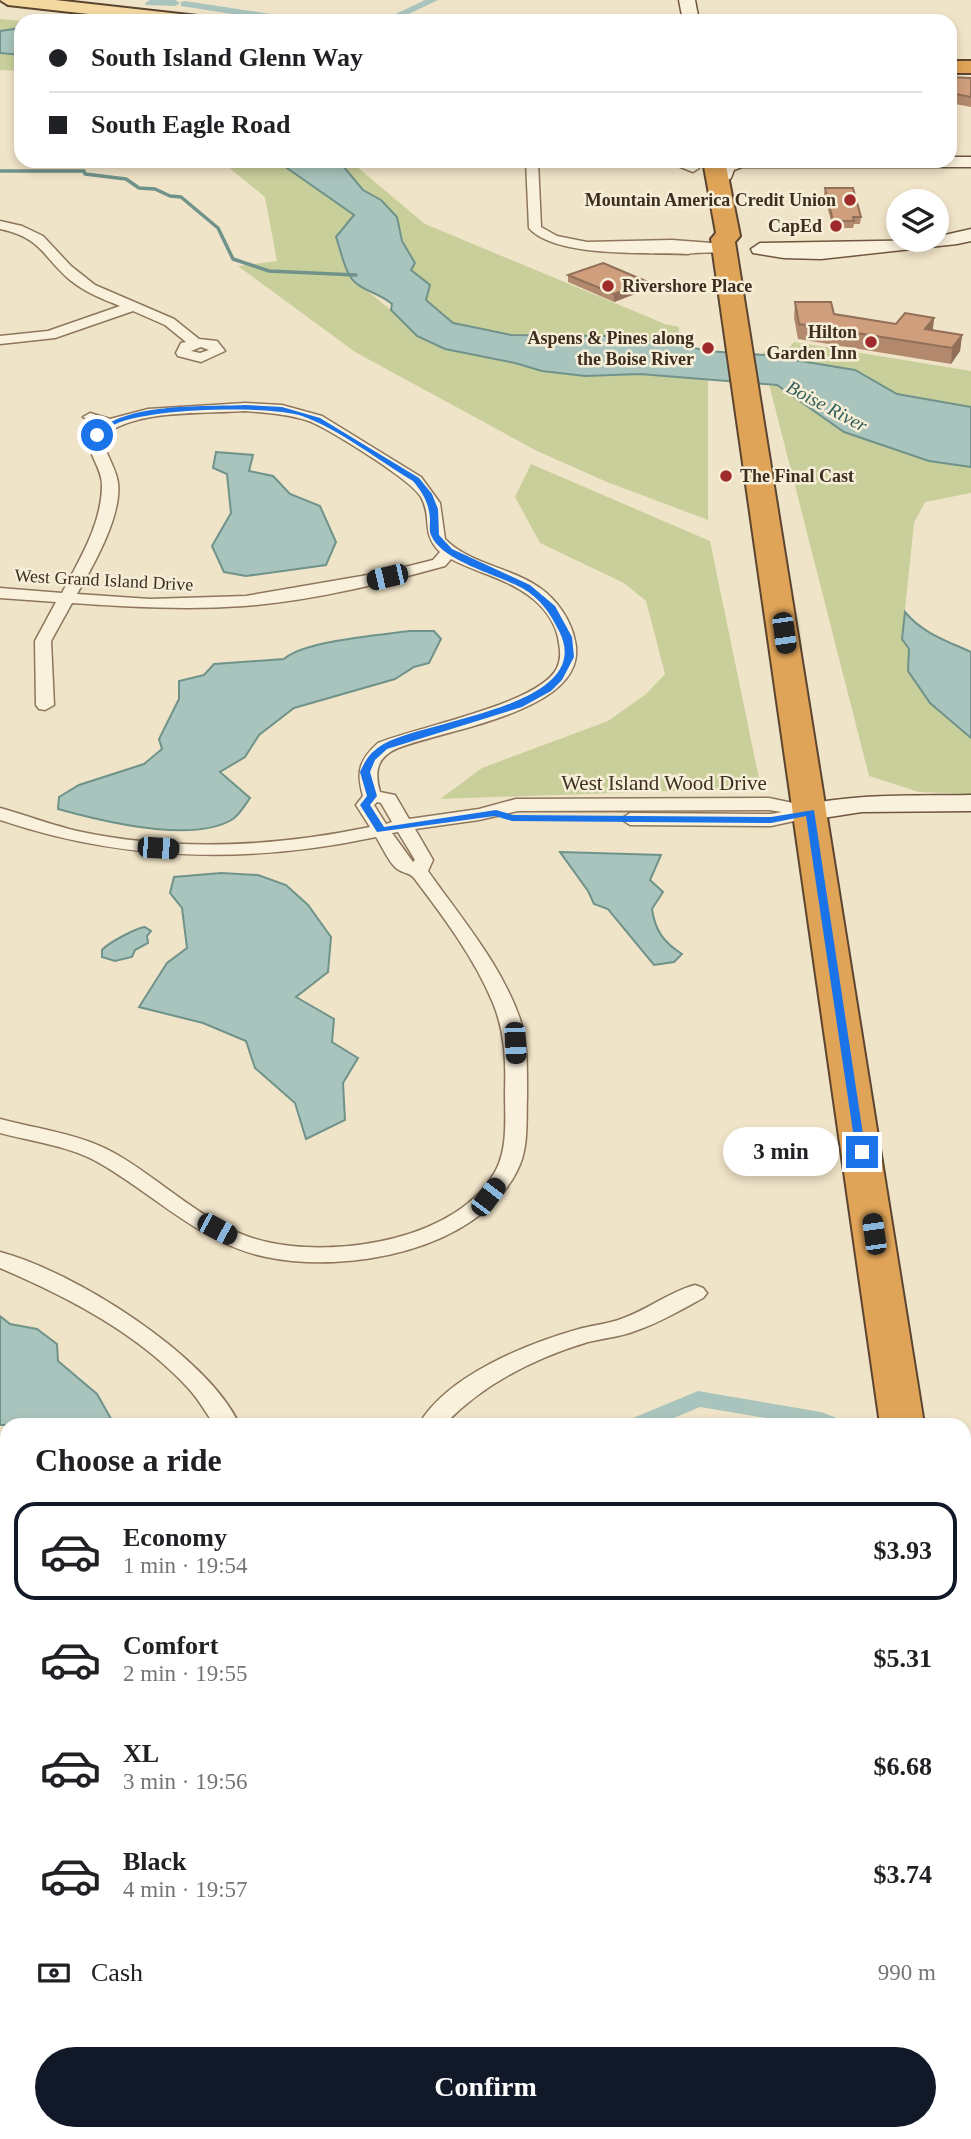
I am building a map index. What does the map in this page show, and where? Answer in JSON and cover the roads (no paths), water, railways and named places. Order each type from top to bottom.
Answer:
[{"type":"highway","points":[[706,169],[709,236],[716,245],[738,348],[772,552],[901,1418]]},
{"type":"main road","points":[[8,0],[135,14]]},
{"type":"street","points":[[532,168],[535,228],[540,233],[577,246],[685,244],[760,249],[828,246],[858,249],[922,245],[971,235]]},
{"type":"street","points":[[706,169],[725,174],[725,168]]},
{"type":"street","points":[[0,225],[34,234],[76,278],[169,322],[195,344]]},
{"type":"street","points":[[0,340],[50,335],[133,306]]},
{"type":"street","points":[[45,705],[43,641],[101,532],[110,482],[96,444],[97,435],[110,424],[148,413],[245,407],[282,409],[310,416],[397,466],[416,480],[428,494],[434,509],[435,535],[449,551],[527,587],[542,597],[552,607],[570,647],[570,657],[559,678],[534,698],[384,747],[370,759],[365,772],[372,796]]},
{"type":"street","points":[[90,417],[110,424]]},
{"type":"street","name":"West Grand Island Drive","points":[[0,593],[182,605],[266,598],[351,585],[413,570],[439,563],[449,551]]},
{"type":"street","points":[[372,796],[388,799],[424,860],[418,871]]},
{"type":"street","points":[[0,1126],[105,1156],[240,1241],[267,1250],[314,1255],[384,1248],[442,1229],[488,1197],[505,1174],[512,1158],[515,1138],[516,1066],[510,1020],[489,975],[418,871],[403,865],[365,805],[372,796]]},
{"type":"street","points":[[810,812],[862,804],[971,803]]},
{"type":"street","points":[[810,812],[864,817],[971,817]]},
{"type":"street","name":"West Island Wood Drive","points":[[0,814],[84,838],[174,849],[229,850],[283,847],[496,813],[512,818],[771,820],[810,812]]},
{"type":"street","points":[[0,1259],[56,1284],[158,1348],[198,1384],[223,1418]]},
{"type":"street","points":[[437,1418],[463,1394],[531,1355],[587,1334],[626,1325],[695,1293]]},
{"type":"water","points":[[14,29],[14,54],[0,53],[0,31]]},
{"type":"water","name":"Boise River","points":[[287,168],[345,168],[363,190],[381,200],[397,217],[402,241],[415,263],[411,270],[430,285],[426,300],[453,323],[511,335],[606,336],[678,344],[707,351],[764,355],[855,370],[897,394],[971,407],[971,467],[929,461],[844,432],[777,385],[640,374],[585,376],[542,371],[445,349],[417,336],[391,310],[392,304],[353,280],[346,269],[336,237],[354,215]]},
{"type":"water","points":[[216,452],[253,455],[249,471],[273,476],[290,494],[320,506],[336,542],[326,565],[246,576],[224,572],[212,546],[231,513],[227,474],[213,468]]},
{"type":"water","points":[[905,612],[927,631],[971,652],[971,738],[930,703],[908,671],[909,649],[902,639]]},
{"type":"water","points":[[409,631],[434,631],[441,639],[429,663],[414,667],[395,679],[294,708],[259,735],[245,757],[220,772],[250,798],[233,819],[195,830],[171,830],[122,824],[58,809],[59,797],[79,785],[144,764],[162,749],[159,739],[179,699],[179,681],[204,675],[214,664],[284,659],[324,643]]},
{"type":"water","points":[[560,852],[661,855],[650,880],[663,892],[652,909],[653,916],[661,935],[682,954],[674,962],[654,965],[608,909],[594,904]]},
{"type":"water","points":[[221,873],[258,875],[286,885],[308,905],[331,937],[328,972],[296,997],[334,1019],[332,1042],[358,1058],[343,1083],[345,1120],[306,1139],[295,1103],[255,1068],[246,1041],[203,1023],[139,1007],[167,963],[187,948],[182,908],[170,893],[174,877]]},
{"type":"water","points":[[145,927],[151,931],[147,936],[148,943],[135,950],[132,957],[115,961],[102,957],[102,950],[110,944]]},
{"type":"water","points":[[0,1316],[10,1324],[37,1329],[57,1344],[58,1361],[97,1394],[111,1418],[0,1418]]},
{"type":"waterway","points":[[402,14],[433,0]]},
{"type":"waterway","points":[[150,3],[175,3]]},
{"type":"waterway","points":[[185,4],[251,14]]},
{"type":"waterway","points":[[0,171],[84,171],[85,174],[126,179],[139,188],[155,189],[170,196],[181,197],[218,228],[233,259],[269,271],[356,275]]},
{"type":"waterway","points":[[655,1418],[698,1399],[809,1418]]},
{"type":"place","name":"Mountain America Credit Union","points":[[850,200]]},
{"type":"place","name":"CapEd","points":[[836,226]]},
{"type":"place","name":"Rivershore Place","points":[[608,286]]},
{"type":"place","name":"Hilton Garden Inn","points":[[871,342]]},
{"type":"place","name":"Aspens & Pines along the Boise River","points":[[708,348]]},
{"type":"place","name":"The Final Cast","points":[[726,476]]}]
